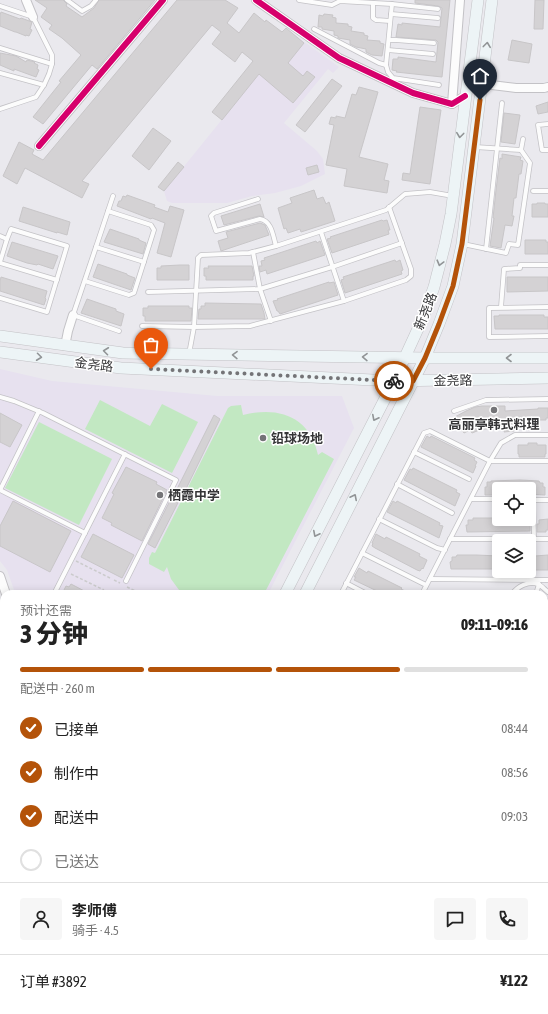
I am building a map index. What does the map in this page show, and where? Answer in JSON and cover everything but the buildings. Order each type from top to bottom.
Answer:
[{"type":"main road","name":"新尧路","points":[[287,590],[394,381],[422,320],[434,287],[446,244],[451,214],[478,0]]},
{"type":"main road","name":"新尧路","points":[[307,590],[425,358],[453,286],[462,244],[492,0]]},
{"type":"main road","name":"金尧路","points":[[0,336],[123,353],[404,358],[548,358]]},
{"type":"main road","name":"金尧路","points":[[0,352],[121,368],[394,381],[548,378]]},
{"type":"street","points":[[26,0],[33,17]]},
{"type":"street","points":[[39,146],[162,0]]},
{"type":"street","points":[[256,0],[339,58],[414,93],[452,104],[465,96]]},
{"type":"street","points":[[452,104],[460,0]]},
{"type":"street","points":[[467,82],[516,88],[548,87]]},
{"type":"street","points":[[65,346],[73,315]]},
{"type":"street","points":[[0,576],[5,590]]},
{"type":"lane","points":[[67,0],[82,11],[91,6],[96,0]]},
{"type":"lane","points":[[299,0],[332,6],[340,1],[394,3],[438,9]]},
{"type":"lane","points":[[332,0],[332,6]]},
{"type":"lane","points":[[373,3],[373,18],[376,20],[390,21]]},
{"type":"lane","points":[[394,3],[390,21],[386,65],[388,72],[393,78],[439,86]]},
{"type":"lane","points":[[0,6],[33,17],[52,55],[50,74],[36,96],[0,109]]},
{"type":"lane","points":[[391,14],[438,18]]},
{"type":"lane","points":[[314,29],[379,63],[386,65]]},
{"type":"lane","points":[[389,40],[434,43]]},
{"type":"lane","points":[[0,48],[52,64]]},
{"type":"lane","points":[[388,50],[434,54]]},
{"type":"lane","points":[[0,73],[44,85]]},
{"type":"lane","points":[[486,249],[502,103]]},
{"type":"lane","points":[[548,124],[538,125],[542,150],[548,150]]},
{"type":"lane","points":[[462,244],[506,253],[509,244],[518,245],[530,163],[521,150],[523,139]]},
{"type":"lane","points":[[474,148],[521,150]]},
{"type":"lane","points":[[533,191],[548,191]]},
{"type":"lane","points":[[189,354],[194,327],[198,258],[201,255],[253,252],[276,246],[386,210],[405,194],[430,192],[453,196]]},
{"type":"lane","points":[[113,196],[73,315],[119,331]]},
{"type":"lane","points":[[258,199],[214,213],[211,216],[216,231],[260,219],[265,220],[269,225],[276,246]]},
{"type":"lane","points":[[142,326],[250,326],[344,301],[406,280],[411,276],[411,270],[388,207]]},
{"type":"lane","points":[[85,281],[130,295],[134,293],[154,230],[151,225],[108,211]]},
{"type":"lane","points":[[0,298],[47,312],[57,280],[67,246],[10,228],[0,263],[57,280]]},
{"type":"lane","points":[[321,232],[344,301]]},
{"type":"lane","points":[[0,236],[7,239]]},
{"type":"lane","points":[[148,292],[260,289],[402,243]]},
{"type":"lane","points":[[96,247],[144,262]]},
{"type":"lane","points":[[253,252],[260,289],[271,321]]},
{"type":"lane","points":[[501,307],[504,269],[520,268],[520,265],[548,265]]},
{"type":"lane","points":[[548,307],[489,308],[489,337],[548,336]]},
{"type":"lane","points":[[0,397],[39,411],[176,480],[126,581]]},
{"type":"lane","points":[[454,411],[486,400],[548,399]]},
{"type":"lane","points":[[39,411],[0,490],[85,533]]},
{"type":"lane","points":[[343,590],[424,433],[430,431],[490,461],[548,461]]},
{"type":"lane","points":[[424,590],[490,461],[501,444],[515,435],[548,435]]},
{"type":"lane","points":[[414,452],[469,479]]},
{"type":"lane","points":[[56,590],[125,454]]},
{"type":"lane","points":[[397,484],[452,513]]},
{"type":"lane","points":[[471,499],[492,499]]},
{"type":"lane","points":[[536,500],[548,500]]},
{"type":"lane","points":[[379,519],[436,548],[445,550]]},
{"type":"lane","points":[[450,539],[492,539]]},
{"type":"lane","points":[[536,539],[548,539]]},
{"type":"lane","points":[[362,552],[426,585]]},
{"type":"lane","points":[[430,578],[540,582],[546,590]]},
{"type":"lane","points":[[514,590],[524,584],[548,580]]},
{"type":"lane","points":[[537,590],[540,582]]},
{"type":"lane","points":[[346,583],[359,590]]},
{"type":"path","points":[[72,559],[110,578]]},
{"type":"path","points":[[66,571],[104,590]]},
{"type":"shaded area","points":[[292,33],[339,67],[333,73],[328,69],[284,123],[317,151],[323,159],[325,174],[301,186],[275,193],[252,196],[227,203],[172,203],[167,201],[164,191]]},
{"type":"shaded area","name":"栖霞中学","points":[[0,369],[52,381],[217,396],[342,396],[354,428],[270,590],[14,590],[7,570],[0,561]]},
{"type":"green space","points":[[100,400],[150,426],[162,404],[198,422],[172,473],[85,429]]},
{"type":"green space","points":[[241,405],[243,415],[268,412],[280,413],[291,417],[308,431],[314,442],[318,455],[322,452],[334,459],[266,590],[179,590],[171,579],[167,567],[164,572],[149,564],[149,558],[152,552],[155,553],[228,408],[231,406]]},
{"type":"green space","points":[[39,422],[112,459],[79,525],[5,488]]},
{"type":"cycle path","points":[[39,146],[163,0]]},
{"type":"cycle path","points":[[256,0],[339,58],[413,93],[452,104],[465,96]]},
{"type":"way so far","points":[[151,369],[394,381]]},
{"type":"place","name":"高丽亭韩式料理","points":[[494,410]]},
{"type":"place","name":"铅球场地","points":[[263,438]]},
{"type":"place","name":"栖霞中学","points":[[160,495]]},
{"type":"route","points":[[394,381],[413,381],[425,358],[453,286],[462,244],[480,100]]}]
